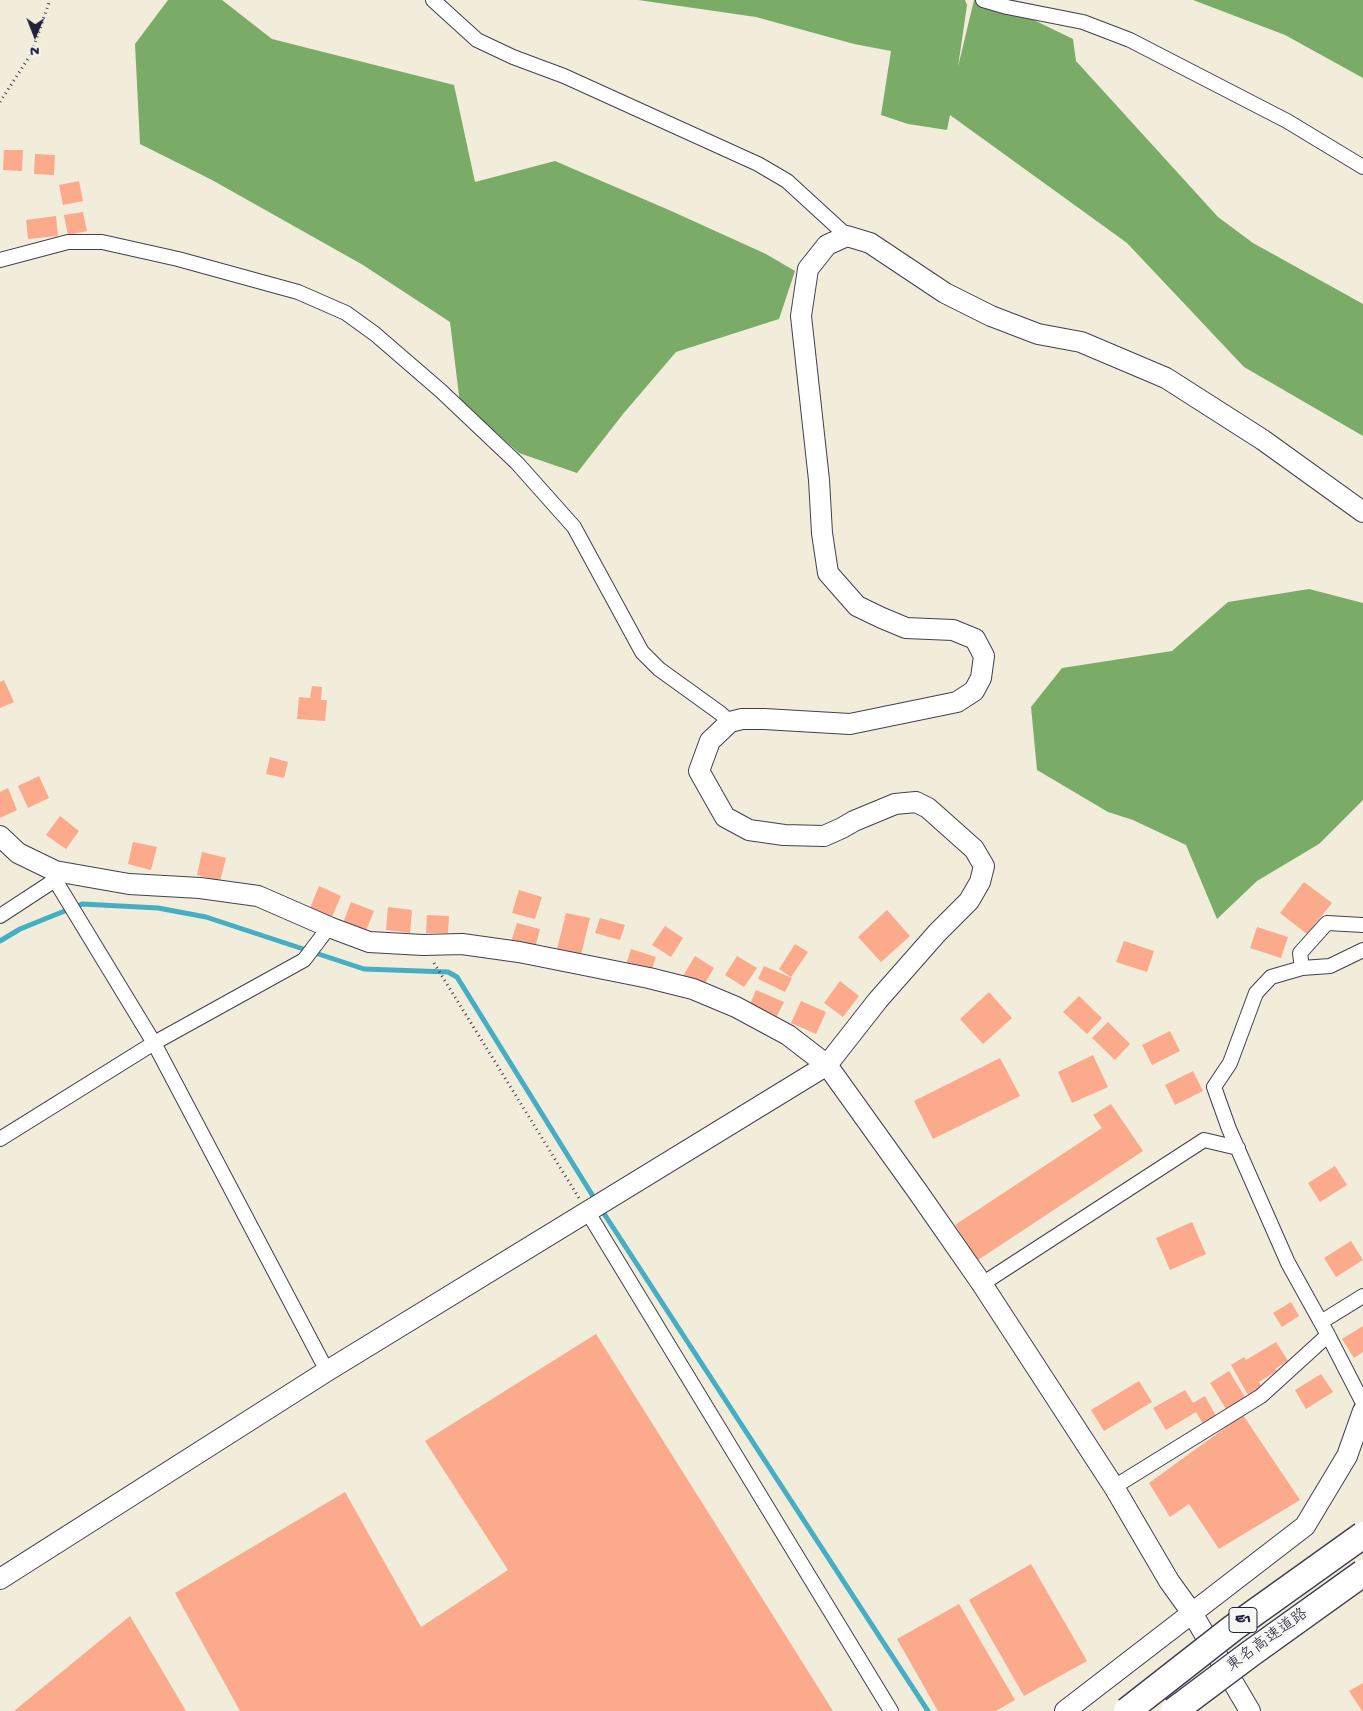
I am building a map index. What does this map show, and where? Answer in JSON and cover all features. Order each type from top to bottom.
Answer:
[{"type":"highway","name":"東名高速道路","points":[[1127,1711],[1233,1628],[1363,1535]]},
{"type":"highway","name":"東名高速道路","points":[[1174,1711],[1363,1573]]},
{"type":"street","points":[[433,0],[477,40],[513,57],[572,80],[758,164],[787,181],[847,236],[870,243],[945,293],[991,316],[1038,334],[1081,342],[1166,378],[1263,440],[1363,512]]},
{"type":"street","points":[[983,0],[1007,7],[1084,22],[1130,40],[1287,121],[1363,166]]},
{"type":"street","points":[[0,1579],[327,1371],[827,1065],[878,1000],[937,933],[969,901],[980,882],[984,866],[974,849],[928,808],[916,802],[895,804],[824,836],[784,835],[749,830],[725,817],[699,770],[710,741],[730,722],[742,719],[764,719],[850,724],[957,702],[974,691],[981,678],[984,656],[975,639],[953,630],[906,628],[882,618],[857,606],[828,573],[822,533],[818,471],[801,316],[808,269],[827,245],[847,236]]},
{"type":"street","points":[[0,260],[68,242],[102,242],[178,259],[298,292],[346,313],[375,334],[441,391],[518,463],[574,527],[642,652],[660,669],[730,722]]},
{"type":"street","points":[[0,836],[18,853],[55,876],[129,884],[200,888],[258,896],[326,932],[369,942],[423,945],[462,944],[519,952],[649,978],[692,989],[736,1007],[788,1035],[827,1065],[982,1284],[1114,1487],[1170,1582],[1192,1613],[1246,1709]]},
{"type":"street","points":[[55,876],[66,898],[154,1043],[327,1371]]},
{"type":"street","points":[[0,916],[55,876]]},
{"type":"street","points":[[1302,968],[1300,953],[1326,923],[1363,925]]},
{"type":"street","points":[[0,1140],[154,1043],[304,960],[326,932]]},
{"type":"street","points":[[1363,950],[1330,966],[1302,968],[1271,977],[1256,993],[1230,1063],[1214,1087],[1288,1264],[1363,1403]]},
{"type":"street","points":[[982,1284],[1204,1140],[1238,1148]]},
{"type":"street","points":[[588,1211],[891,1711]]},
{"type":"street","points":[[1320,1322],[1363,1296]]},
{"type":"street","points":[[1114,1487],[1261,1396],[1328,1335]]},
{"type":"street","points":[[1065,1711],[1305,1526],[1355,1459],[1363,1411]]},
{"type":"path","points":[[0,102],[31,54],[50,0]]},
{"type":"path","points":[[437,968],[588,1211]]},
{"type":"green space","points":[[168,0],[222,0],[272,39],[454,85],[475,182],[555,161],[669,210],[766,254],[795,271],[779,319],[676,352],[623,414],[577,473],[519,453],[482,420],[461,412],[450,322],[363,265],[212,180],[140,144],[135,44]]},
{"type":"green space","points":[[638,0],[965,0],[967,5],[958,67],[974,0],[983,0],[1007,7],[1073,39],[1076,61],[1218,217],[1253,243],[1363,304],[1363,436],[1244,367],[1127,243],[950,115],[947,130],[908,124],[881,115],[891,51],[854,44],[756,17]]},
{"type":"green space","points":[[1193,0],[1363,0],[1363,78],[1285,35]]},
{"type":"green space","points":[[1309,589],[1363,603],[1363,800],[1319,844],[1257,881],[1217,919],[1186,845],[1133,820],[1108,812],[1037,770],[1031,707],[1062,668],[1172,651],[1228,602]]},
{"type":"building","points":[[4,150],[23,150],[22,171],[3,170]]},
{"type":"building","points":[[35,154],[55,155],[54,175],[34,174]]},
{"type":"building","points":[[79,181],[83,201],[63,205],[59,185]]},
{"type":"building","points":[[83,212],[87,231],[68,235],[64,215]]},
{"type":"building","points":[[56,216],[58,236],[28,239],[26,220]]},
{"type":"building","points":[[4,680],[14,702],[0,708],[0,682]]},
{"type":"building","points":[[312,686],[322,687],[321,700],[327,700],[325,721],[297,719],[299,697],[310,698]]},
{"type":"building","points":[[270,757],[288,762],[284,778],[266,774]]},
{"type":"building","points":[[39,776],[49,798],[28,808],[18,786]]},
{"type":"building","points":[[8,788],[17,810],[0,818],[0,792]]},
{"type":"building","points":[[60,816],[79,831],[66,849],[46,835]]},
{"type":"building","points":[[133,842],[157,847],[151,870],[128,864]]},
{"type":"building","points":[[202,852],[226,858],[220,881],[197,875]]},
{"type":"building","points":[[1304,882],[1332,903],[1307,934],[1280,913]]},
{"type":"building","points":[[319,886],[341,896],[332,917],[310,908]]},
{"type":"building","points":[[519,890],[542,897],[535,919],[512,913]]},
{"type":"building","points":[[351,902],[374,911],[365,933],[343,923]]},
{"type":"building","points":[[388,907],[412,910],[410,933],[386,930]]},
{"type":"building","points":[[887,910],[910,936],[881,962],[858,937]]},
{"type":"building","points":[[566,913],[590,918],[581,955],[557,949]]},
{"type":"building","points":[[427,915],[449,916],[448,933],[426,933]]},
{"type":"building","points":[[600,918],[625,925],[620,940],[595,933]]},
{"type":"building","points":[[517,923],[540,929],[534,952],[510,945]]},
{"type":"building","points":[[665,926],[683,938],[671,957],[652,945]]},
{"type":"building","points":[[1257,927],[1288,937],[1281,958],[1250,948]]},
{"type":"building","points":[[1124,941],[1154,951],[1147,972],[1116,962]]},
{"type":"building","points":[[795,944],[808,952],[791,977],[779,969]]},
{"type":"building","points":[[631,949],[656,957],[651,972],[626,965]]},
{"type":"building","points":[[695,956],[714,968],[702,988],[683,976]]},
{"type":"building","points":[[737,956],[757,968],[744,987],[725,975]]},
{"type":"building","points":[[764,966],[792,978],[785,992],[758,979]]},
{"type":"building","points":[[840,981],[859,996],[843,1017],[824,1003]]},
{"type":"building","points":[[756,990],[784,1002],[777,1016],[750,1004]]},
{"type":"building","points":[[989,992],[1012,1018],[983,1044],[960,1019]]},
{"type":"building","points":[[1079,996],[1102,1018],[1087,1034],[1063,1012]]},
{"type":"building","points":[[801,1001],[826,1012],[816,1034],[791,1023]]},
{"type":"building","points":[[1108,1022],[1130,1044],[1115,1060],[1092,1038]]},
{"type":"building","points":[[1170,1031],[1180,1051],[1152,1065],[1142,1045]]},
{"type":"building","points":[[1093,1055],[1108,1087],[1072,1103],[1058,1072]]},
{"type":"building","points":[[1000,1058],[1020,1096],[933,1139],[914,1101]]},
{"type":"building","points":[[1193,1071],[1203,1091],[1175,1105],[1165,1085]]},
{"type":"building","points":[[1111,1104],[1143,1151],[978,1260],[955,1225],[1102,1128],[1093,1115]]},
{"type":"building","points":[[1335,1166],[1347,1185],[1320,1202],[1308,1183]]},
{"type":"building","points":[[1192,1222],[1206,1254],[1170,1270],[1156,1238]]},
{"type":"building","points":[[1351,1241],[1363,1260],[1336,1277],[1324,1258]]},
{"type":"building","points":[[1291,1302],[1299,1316],[1282,1327],[1273,1313]]},
{"type":"building","points":[[1363,1326],[1363,1352],[1354,1358],[1342,1339]]},
{"type":"building","points":[[596,1334],[833,1711],[240,1711],[175,1593],[345,1492],[421,1627],[508,1570],[425,1441]]},
{"type":"building","points":[[1276,1342],[1288,1361],[1275,1369],[1277,1371],[1259,1382],[1262,1387],[1248,1395],[1231,1365],[1244,1357],[1246,1360]]},
{"type":"building","points":[[1229,1371],[1245,1397],[1226,1409],[1210,1383]]},
{"type":"building","points":[[1321,1374],[1333,1392],[1306,1409],[1295,1390]]},
{"type":"building","points":[[1139,1381],[1152,1402],[1104,1431],[1091,1410]]},
{"type":"building","points":[[1185,1390],[1193,1403],[1205,1396],[1216,1416],[1203,1424],[1196,1412],[1166,1430],[1153,1408]]},
{"type":"building","points":[[1243,1415],[1300,1500],[1219,1549],[1189,1504],[1170,1517],[1149,1483]]},
{"type":"building","points":[[1031,1564],[1087,1661],[1024,1696],[969,1600]]},
{"type":"building","points":[[959,1604],[1015,1700],[996,1711],[938,1711],[897,1639]]},
{"type":"building","points":[[130,1616],[186,1711],[14,1711]]},
{"type":"building","points":[[1363,1683],[1363,1711],[1362,1711],[1349,1691]]},
{"type":"waterway","points":[[0,941],[20,929],[82,904],[158,908],[206,917],[364,969],[448,972],[457,977],[596,1201]]},
{"type":"waterway","points":[[601,1209],[928,1711]]}]
